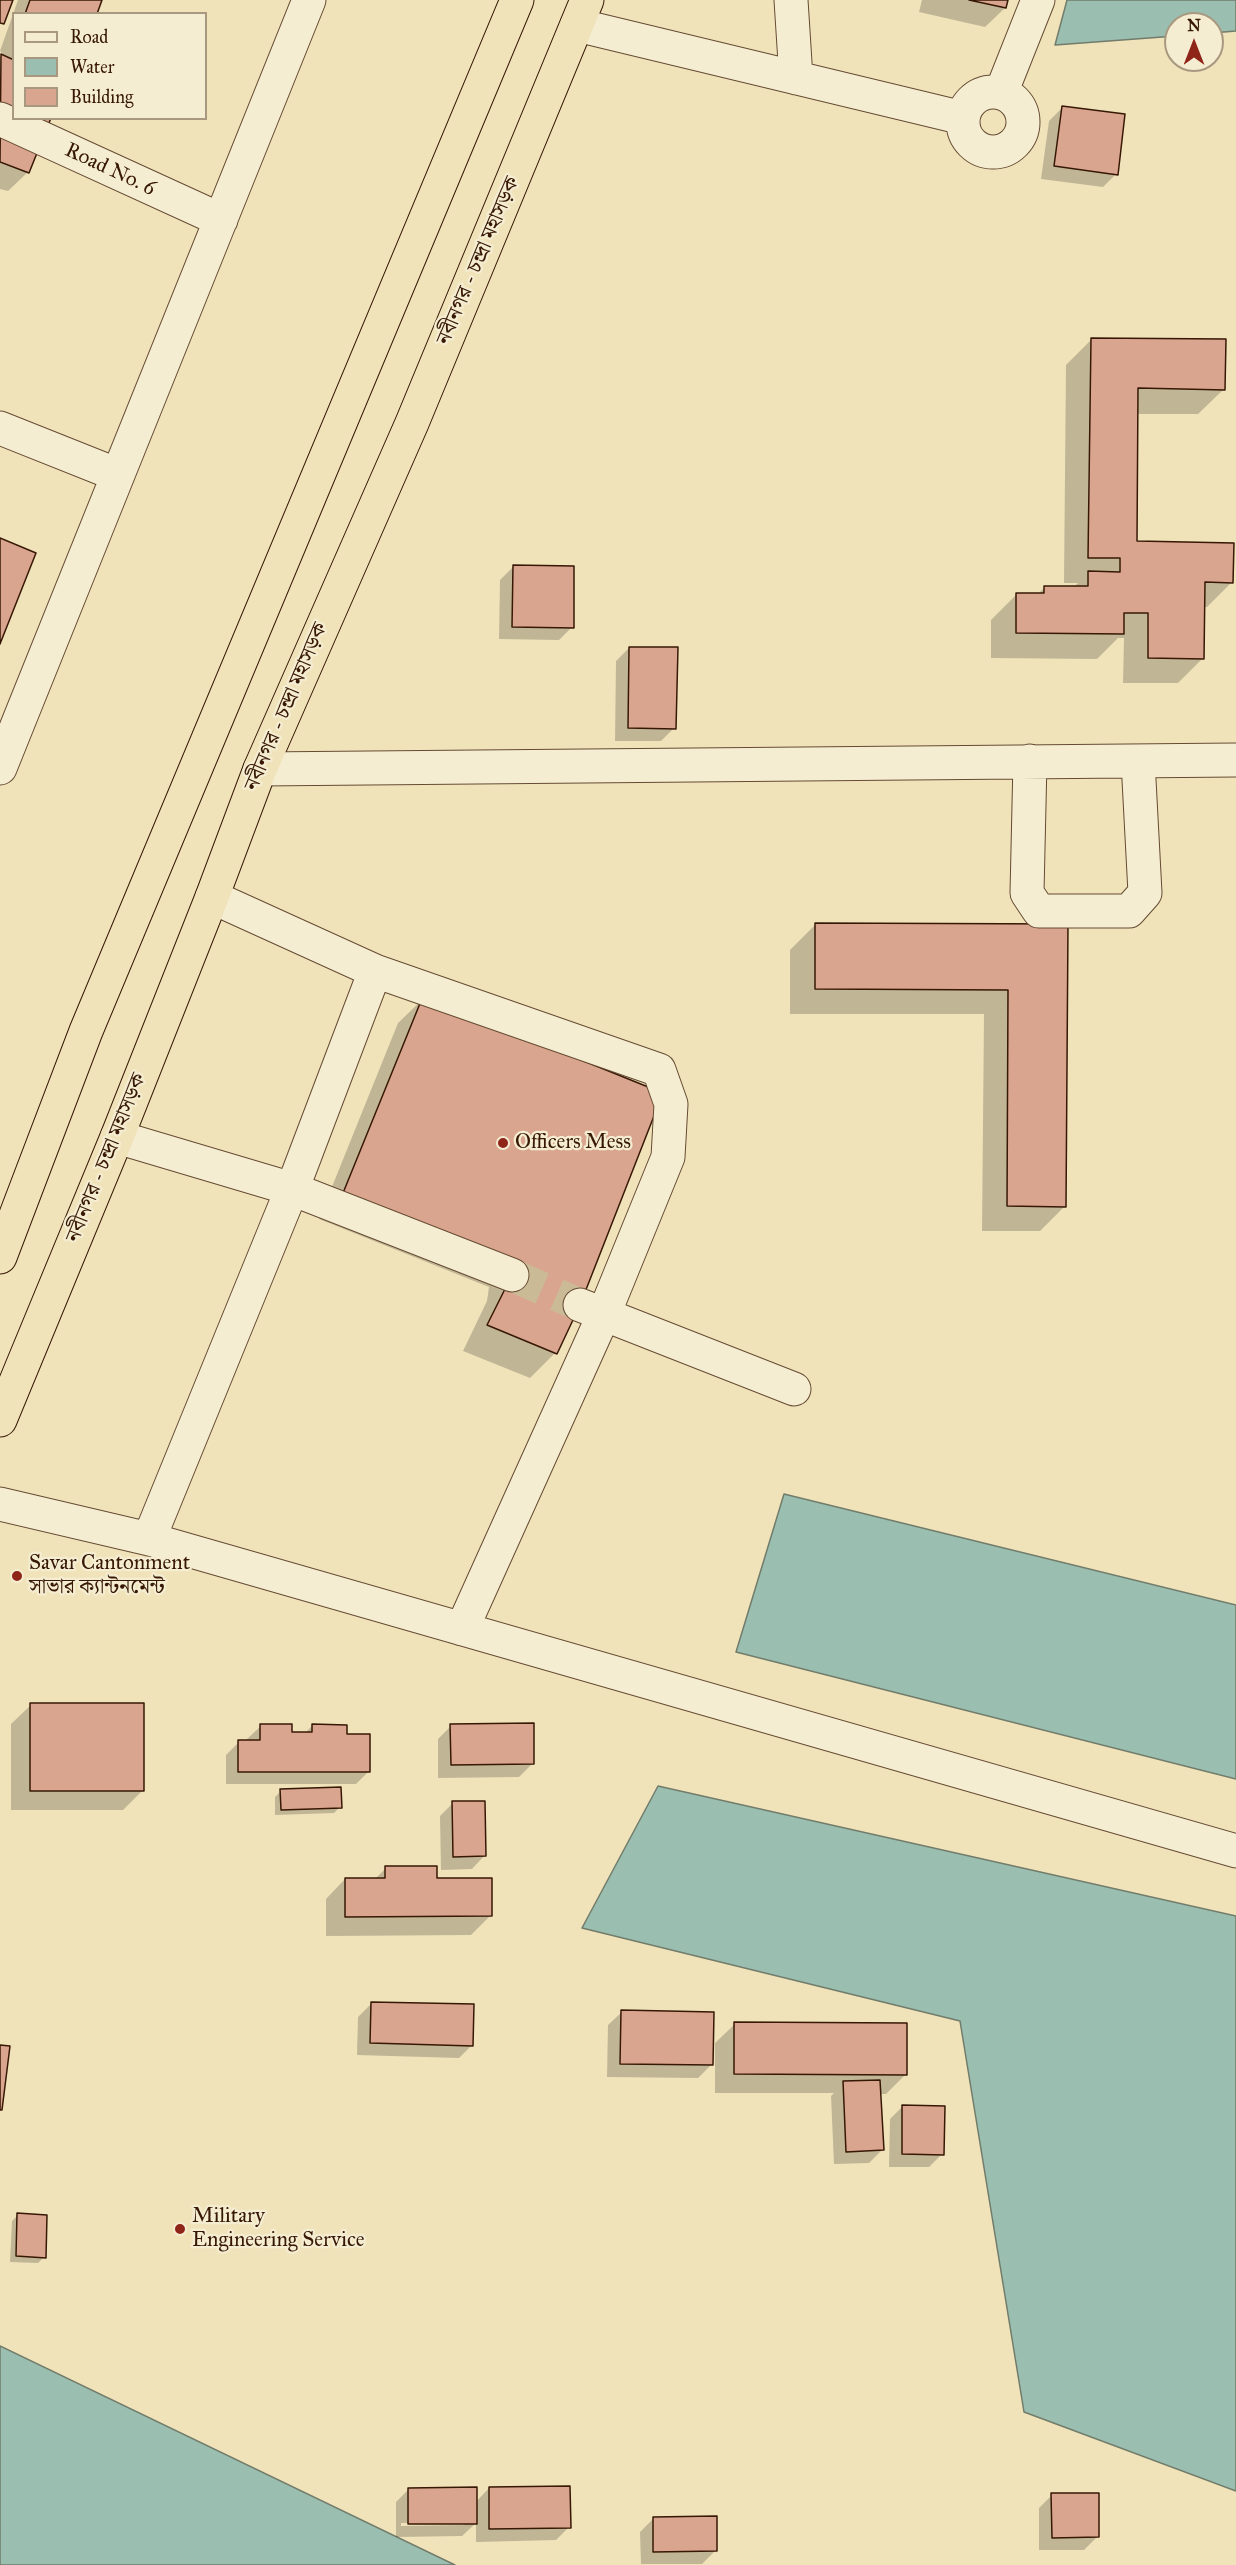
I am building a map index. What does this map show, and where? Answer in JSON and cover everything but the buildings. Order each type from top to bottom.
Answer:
[{"type":"highway","points":[[0,1257],[86,1031],[517,0]]},
{"type":"highway","name":"নবীনগর - চন্দ্রা মহাসড়ক","points":[[0,1420],[117,1137],[260,769],[412,423],[582,13]]},
{"type":"street","points":[[2,758],[309,0]]},
{"type":"street","points":[[791,0],[796,78]]},
{"type":"street","points":[[1001,93],[1038,0]]},
{"type":"street","points":[[582,13],[796,78],[963,118]]},
{"type":"street","points":[[989,92],[1001,93],[1012,98],[1020,107],[1024,118],[1023,130],[1018,141],[1009,149],[985,152],[975,147],[966,138],[963,118],[969,104],[978,96],[989,92]]},
{"type":"street","name":"Road No. 6","points":[[0,120],[220,220]]},
{"type":"street","points":[[0,428],[118,475]]},
{"type":"street","points":[[260,769],[1236,760]]},
{"type":"street","points":[[1030,761],[1028,893],[1039,911],[1129,911],[1145,893],[1138,761]]},
{"type":"street","points":[[212,897],[375,971],[659,1070],[671,1104],[668,1157],[592,1309],[462,1629]]},
{"type":"street","points":[[148,1539],[292,1189],[375,971]]},
{"type":"street","points":[[117,1137],[292,1189],[512,1275]]},
{"type":"street","points":[[592,1309],[794,1389]]},
{"type":"street","points":[[0,1504],[148,1539],[1236,1851]]},
{"type":"water","points":[[1067,0],[1236,0],[1236,31],[1224,32],[1224,12],[1164,12],[1164,37],[1055,45]]},
{"type":"water","points":[[784,1494],[1236,1605],[1236,1779],[736,1652]]},
{"type":"water","points":[[658,1786],[1236,1916],[1236,2491],[1024,2412],[960,2021],[582,1928]]},
{"type":"water","points":[[0,2346],[455,2565],[0,2565]]},
{"type":"tunnel","points":[[512,1275],[580,1305]]},
{"type":"place","name":"Officers Mess","points":[[503,1143]]},
{"type":"place","name":"Savar Cantonment সাভার ক্যান্টনমেন্ট","points":[[17,1576]]},
{"type":"place","name":"Military Engineering Service","points":[[180,2229]]}]
